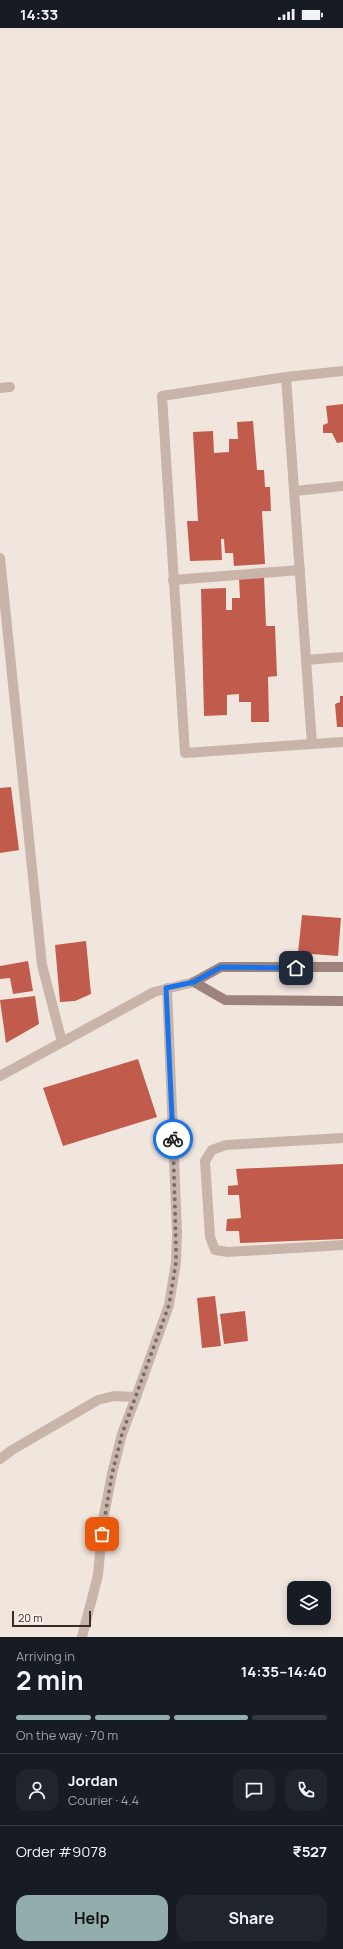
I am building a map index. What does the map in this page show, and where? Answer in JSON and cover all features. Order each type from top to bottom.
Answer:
[{"type":"street","points":[[343,371],[286,377],[162,396],[185,753],[343,742]]},
{"type":"street","points":[[286,377],[312,744]]},
{"type":"street","points":[[0,388],[10,387]]},
{"type":"street","points":[[295,491],[343,486]]},
{"type":"street","points":[[0,558],[42,965],[62,1042]]},
{"type":"street","points":[[173,580],[300,570]]},
{"type":"street","points":[[306,660],[343,657]]},
{"type":"street","points":[[0,1076],[154,992],[194,982],[221,967],[343,967]]},
{"type":"street","points":[[194,982],[225,1000],[343,1001]]},
{"type":"street","points":[[82,1637],[98,1575],[103,1520],[122,1434],[169,1305],[176,1262],[166,988]]},
{"type":"street","points":[[343,1138],[226,1145],[212,1150],[205,1161],[210,1237],[215,1250],[228,1252],[343,1245]]},
{"type":"street","points":[[0,1459],[12,1450],[98,1400],[114,1396],[136,1397]]},
{"type":"building","points":[[343,404],[343,442],[337,443],[332,433],[323,433],[323,425],[328,423],[326,406]]},
{"type":"building","points":[[253,421],[257,470],[264,470],[265,487],[270,487],[271,511],[262,511],[265,564],[234,566],[233,553],[225,553],[224,539],[221,539],[222,560],[190,561],[187,521],[198,521],[193,432],[213,431],[214,453],[229,452],[229,439],[238,439],[237,422]]},
{"type":"building","points":[[264,577],[266,626],[275,626],[277,676],[268,677],[269,722],[251,722],[251,702],[239,702],[239,694],[227,695],[227,715],[204,716],[201,589],[226,588],[226,610],[232,610],[232,598],[240,598],[239,578]]},
{"type":"building","points":[[340,696],[343,696],[343,727],[337,727],[335,704],[340,702]]},
{"type":"building","points":[[11,787],[19,850],[0,853],[0,788]]},
{"type":"building","points":[[302,915],[341,918],[338,956],[298,953]]},
{"type":"building","points":[[86,941],[91,994],[75,1001],[60,1002],[55,945]]},
{"type":"building","points":[[28,961],[33,991],[13,994],[10,978],[0,979],[0,966]]},
{"type":"building","points":[[35,996],[39,1024],[6,1043],[0,1000]]},
{"type":"building","points":[[138,1059],[157,1117],[63,1146],[43,1088]]},
{"type":"building","points":[[343,1164],[343,1239],[240,1243],[239,1231],[226,1231],[227,1219],[241,1218],[239,1195],[228,1195],[228,1186],[238,1185],[236,1169]]},
{"type":"building","points":[[215,1296],[221,1346],[202,1348],[197,1298]]},
{"type":"building","points":[[245,1311],[248,1341],[224,1344],[220,1314]]},
{"type":"way so far","points":[[102,1534],[103,1520],[112,1474],[122,1434],[169,1305],[176,1262],[173,1139]]},
{"type":"route","points":[[173,1139],[166,988],[194,982],[221,967],[296,968]]}]
